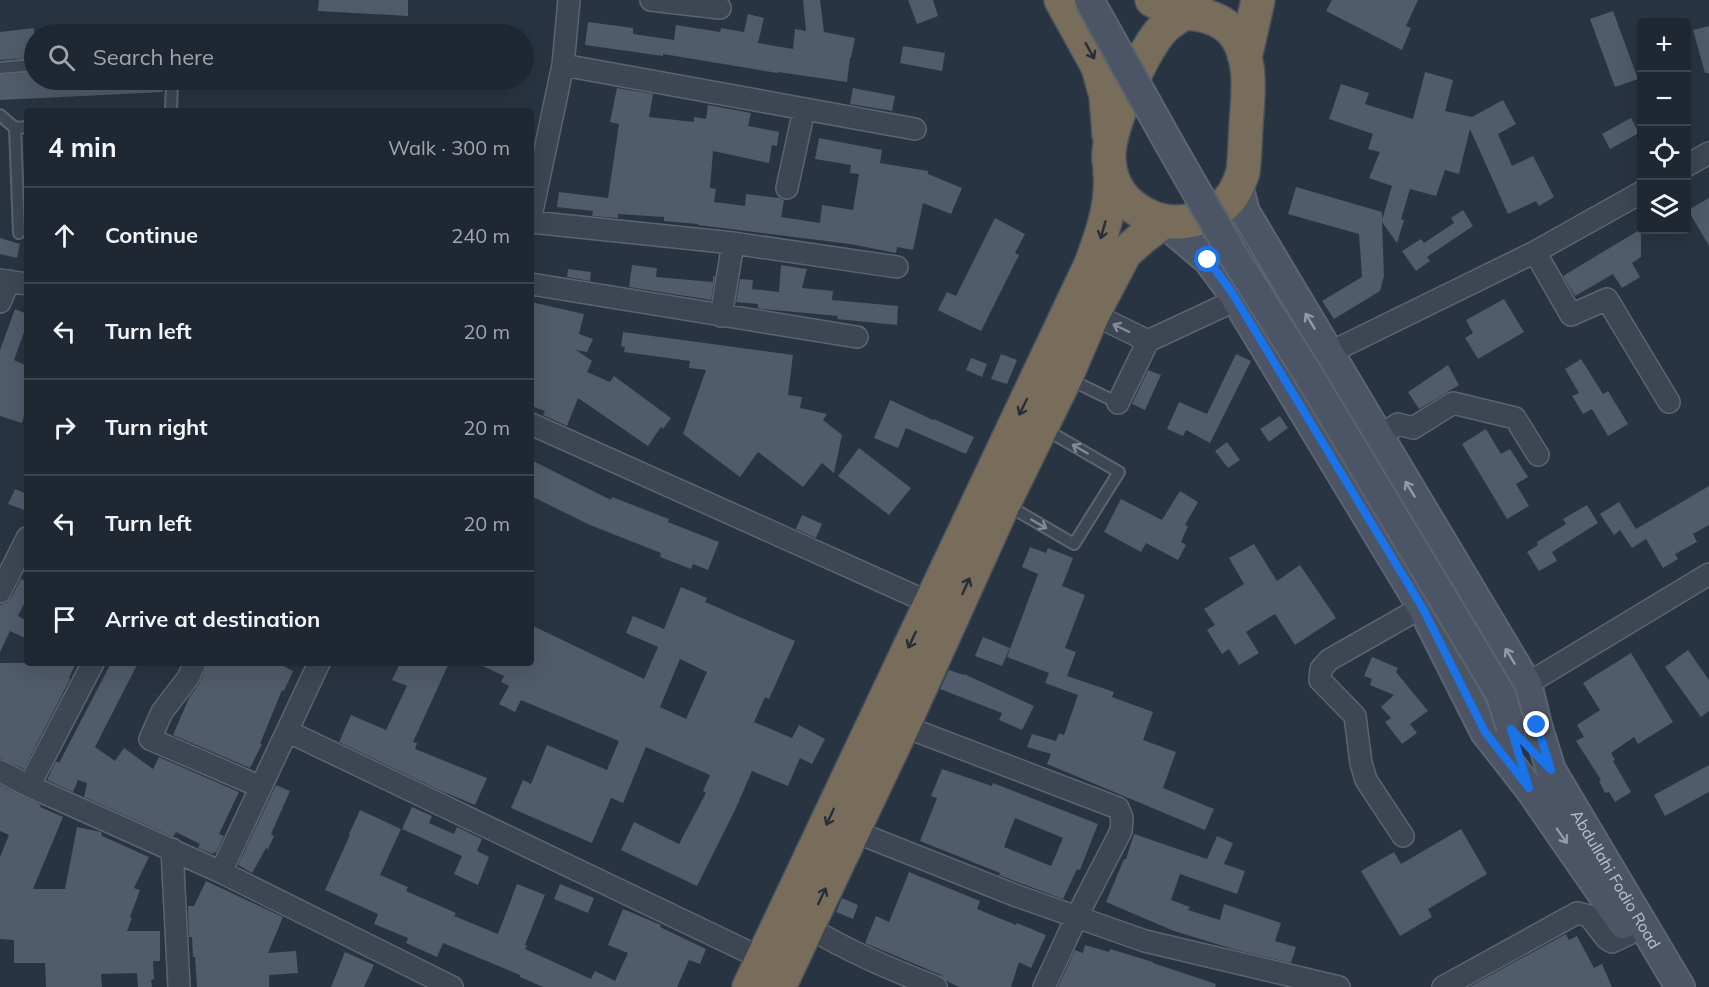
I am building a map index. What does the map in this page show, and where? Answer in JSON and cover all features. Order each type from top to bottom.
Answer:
[{"type":"highway","points":[[757,973],[1091,264],[1108,212],[1111,189],[1106,96],[1094,59],[1061,0]]},
{"type":"highway","points":[[1152,0],[1173,10],[1199,6]]},
{"type":"highway","points":[[1244,55],[1258,0]]},
{"type":"highway","points":[[1199,6],[1202,14],[1224,24],[1237,37],[1244,55],[1248,88],[1244,164],[1235,192],[1226,202],[1204,217],[1184,222],[1163,222],[1130,205],[1117,190],[1109,164],[1110,143],[1118,118],[1143,60],[1161,30],[1199,6]]},
{"type":"highway","points":[[779,987],[903,726],[1004,503],[1066,377],[1093,314],[1125,253],[1163,222]]},
{"type":"main road","points":[[1089,0],[1233,255],[1308,374],[1501,695],[1529,788]]},
{"type":"main road","points":[[1238,185],[1245,212],[1527,684],[1551,770]]},
{"type":"main road","points":[[1163,222],[1208,260],[1224,281],[1422,607],[1485,732],[1529,788]]},
{"type":"main road","points":[[1511,729],[1551,770]]},
{"type":"main road","name":"Abdullahi Fodio Road","points":[[1551,770],[1680,987]]},
{"type":"main road","name":"Abdullahi Fodio Road","points":[[1529,788],[1629,934],[1661,987]]},
{"type":"street","points":[[534,202],[563,64],[569,0]]},
{"type":"street","points":[[651,0],[720,8]]},
{"type":"street","points":[[563,64],[915,129]]},
{"type":"street","points":[[787,188],[804,110]]},
{"type":"street","points":[[1691,163],[1709,153]]},
{"type":"street","points":[[1329,352],[1534,252],[1637,194]]},
{"type":"street","points":[[534,222],[733,243],[897,267]]},
{"type":"street","points":[[721,316],[733,243]]},
{"type":"street","points":[[1534,252],[1571,315],[1607,299],[1669,402]]},
{"type":"street","points":[[0,302],[12,282]]},
{"type":"street","points":[[534,285],[857,337]]},
{"type":"street","points":[[1118,403],[1148,341],[1236,300]]},
{"type":"street","points":[[1093,314],[1148,341]]},
{"type":"street","points":[[1379,437],[1398,424],[1413,428],[1453,403],[1515,418],[1538,455]]},
{"type":"street","points":[[534,425],[930,603]]},
{"type":"street","points":[[0,592],[24,544]]},
{"type":"street","points":[[1527,684],[1709,574]]},
{"type":"street","points":[[1403,836],[1366,780],[1361,763],[1355,716],[1320,680],[1322,669],[1329,660],[1422,607]]},
{"type":"street","points":[[29,786],[91,666]]},
{"type":"street","points":[[194,666],[188,678],[162,712],[150,738],[261,787]]},
{"type":"street","points":[[221,872],[287,731],[312,666]]},
{"type":"street","points":[[903,726],[1118,808],[1122,818],[1121,831],[1077,916],[1044,987]]},
{"type":"street","points":[[287,731],[757,973]]},
{"type":"street","points":[[0,771],[221,872],[452,987]]},
{"type":"street","points":[[853,831],[1017,896],[1260,978],[1339,987]]},
{"type":"street","points":[[172,849],[179,987]]},
{"type":"street","points":[[1443,987],[1577,913],[1589,916],[1612,942],[1629,934]]},
{"type":"street","points":[[808,927],[839,946],[936,987]]},
{"type":"lane","points":[[0,68],[24,66]]},
{"type":"lane","points":[[171,108],[172,90]]},
{"type":"lane","points":[[0,115],[21,128],[22,179],[19,233]]},
{"type":"lane","points":[[1066,377],[1118,403]]},
{"type":"lane","points":[[1004,503],[1074,544],[1119,472],[1041,427]]},
{"type":"building","points":[[319,0],[408,0],[408,16],[318,11]]},
{"type":"building","points":[[803,0],[820,0],[824,32],[855,38],[847,82],[663,54],[663,56],[585,45],[588,22],[633,28],[633,34],[674,40],[676,25],[720,32],[721,28],[744,32],[748,14],[764,18],[758,43],[793,49],[795,29],[806,31]]},
{"type":"building","points":[[908,0],[933,0],[938,16],[917,24]]},
{"type":"building","points":[[1332,0],[1418,0],[1406,26],[1411,28],[1402,50],[1326,11]]},
{"type":"building","points":[[1613,11],[1637,79],[1615,87],[1590,19]]},
{"type":"building","points":[[1709,26],[1709,73],[1705,73],[1693,30]]},
{"type":"building","points":[[24,29],[24,59],[0,60],[0,32]]},
{"type":"building","points":[[903,46],[945,53],[942,71],[900,63]]},
{"type":"building","points":[[1425,72],[1453,80],[1445,111],[1472,117],[1503,100],[1516,124],[1498,134],[1512,166],[1533,156],[1554,197],[1539,206],[1536,201],[1508,214],[1470,129],[1459,174],[1445,170],[1436,196],[1410,189],[1397,243],[1382,222],[1384,276],[1380,291],[1334,319],[1322,301],[1362,277],[1359,234],[1288,214],[1296,187],[1382,212],[1382,220],[1392,186],[1369,178],[1380,152],[1368,149],[1373,134],[1329,119],[1341,84],[1369,93],[1365,104],[1413,119]]},
{"type":"building","points":[[24,73],[24,90],[163,90],[163,92],[0,100],[0,75]]},
{"type":"building","points":[[617,88],[653,94],[649,117],[694,122],[694,117],[706,119],[708,105],[751,113],[748,126],[779,132],[777,146],[772,145],[769,163],[713,151],[710,188],[716,189],[714,202],[745,206],[746,194],[779,198],[784,200],[781,217],[820,223],[822,205],[853,210],[859,174],[850,173],[851,165],[815,159],[819,138],[882,150],[880,163],[928,171],[928,174],[962,188],[951,214],[923,203],[913,250],[897,247],[896,253],[850,244],[664,221],[664,217],[618,214],[618,218],[592,216],[593,211],[557,207],[559,192],[608,198],[619,124],[610,122]]},
{"type":"building","points":[[853,88],[895,96],[892,111],[850,104]]},
{"type":"building","points":[[1631,118],[1637,129],[1637,134],[1610,149],[1602,134]]},
{"type":"building","points":[[1709,198],[1709,246],[1691,215],[1691,208]]},
{"type":"building","points":[[1463,210],[1473,226],[1427,257],[1430,261],[1416,271],[1402,251],[1421,239],[1424,243],[1454,223],[1451,218]]},
{"type":"building","points":[[995,218],[1025,234],[1015,253],[1019,255],[981,331],[938,310],[947,292],[956,296]]},
{"type":"building","points":[[1637,231],[1637,234],[1641,234],[1641,257],[1632,263],[1640,277],[1622,288],[1613,274],[1575,296],[1563,276]]},
{"type":"building","points":[[0,238],[20,244],[17,258],[0,254]]},
{"type":"building","points":[[632,265],[657,268],[656,277],[713,282],[713,276],[715,277],[711,300],[629,287]]},
{"type":"building","points":[[781,265],[807,269],[802,288],[833,291],[832,300],[898,306],[897,325],[837,319],[838,316],[762,309],[758,308],[758,304],[736,302],[740,279],[753,280],[752,289],[779,292]]},
{"type":"building","points":[[568,269],[591,272],[590,281],[567,277]]},
{"type":"building","points":[[1504,299],[1524,332],[1478,359],[1465,338],[1473,333],[1466,320]]},
{"type":"building","points":[[534,303],[584,314],[579,334],[593,339],[587,352],[576,350],[592,361],[587,372],[610,382],[614,376],[671,418],[663,429],[661,427],[648,446],[578,398],[567,426],[543,415],[545,411],[534,407]]},
{"type":"building","points":[[15,309],[24,313],[24,332],[14,360],[24,365],[22,423],[0,416],[0,350]]},
{"type":"building","points":[[623,332],[793,355],[788,395],[802,397],[800,408],[827,414],[823,420],[842,435],[834,473],[822,463],[803,487],[758,452],[740,477],[683,434],[706,370],[689,368],[690,361],[624,352],[625,347],[621,346]]},
{"type":"building","points":[[1001,354],[1017,360],[1007,384],[991,379]]},
{"type":"building","points":[[1236,354],[1251,361],[1210,443],[1186,430],[1183,436],[1167,429],[1179,402],[1207,414]]},
{"type":"building","points":[[971,358],[987,364],[982,377],[966,370]]},
{"type":"building","points":[[1581,359],[1603,394],[1608,391],[1628,424],[1608,436],[1592,409],[1583,414],[1572,396],[1579,393],[1565,369]]},
{"type":"building","points":[[1448,365],[1459,385],[1419,409],[1408,392]]},
{"type":"building","points":[[1148,370],[1161,375],[1145,410],[1132,404]]},
{"type":"building","points":[[890,400],[974,437],[966,454],[906,428],[898,448],[874,438]]},
{"type":"building","points":[[1280,416],[1288,428],[1269,442],[1260,429]]},
{"type":"building","points":[[1486,429],[1501,454],[1510,449],[1528,477],[1516,484],[1529,506],[1507,519],[1462,444]]},
{"type":"building","points":[[1227,442],[1240,460],[1228,468],[1215,451]]},
{"type":"building","points":[[859,448],[911,488],[889,515],[838,476]]},
{"type":"building","points":[[534,462],[611,500],[612,497],[669,519],[668,522],[719,542],[708,570],[693,564],[691,569],[660,557],[661,553],[590,525],[534,497]]},
{"type":"building","points":[[1709,486],[1709,525],[1693,534],[1697,542],[1675,554],[1678,559],[1663,568],[1646,539],[1632,548],[1620,530],[1614,535],[1600,514],[1619,502],[1636,529]]},
{"type":"building","points":[[15,489],[24,493],[24,510],[8,504]]},
{"type":"building","points":[[1180,491],[1198,502],[1185,525],[1188,526],[1181,542],[1186,545],[1178,560],[1146,543],[1141,552],[1104,532],[1121,499],[1162,520]]},
{"type":"building","points":[[1587,505],[1598,523],[1552,552],[1557,561],[1539,571],[1527,552],[1538,545],[1537,542],[1566,524],[1563,519]]},
{"type":"building","points":[[802,515],[822,524],[816,538],[796,529]]},
{"type":"building","points":[[1254,544],[1277,581],[1300,565],[1336,618],[1295,645],[1275,614],[1246,632],[1259,653],[1239,665],[1229,649],[1222,654],[1207,630],[1215,625],[1204,609],[1244,584],[1229,558]]},
{"type":"building","points":[[1030,547],[1046,553],[1048,548],[1073,558],[1062,586],[1085,595],[1065,648],[1076,652],[1067,676],[1114,692],[1112,697],[1153,712],[1143,740],[1176,752],[1163,788],[1214,809],[1205,830],[1047,764],[1051,754],[1027,747],[1032,734],[1056,741],[1059,733],[1064,735],[1078,695],[1045,683],[1049,673],[1007,657],[1038,574],[1022,567]]},
{"type":"building","points":[[21,579],[24,580],[24,604],[18,616],[24,619],[24,638],[10,631],[0,652],[0,605],[11,598]]},
{"type":"building","points":[[681,587],[707,598],[705,602],[795,641],[769,699],[765,697],[754,722],[792,738],[799,725],[825,739],[812,764],[800,758],[788,786],[752,771],[697,886],[621,850],[634,822],[679,844],[706,793],[703,791],[710,775],[646,747],[623,803],[611,798],[592,843],[511,808],[523,780],[531,784],[547,745],[607,770],[619,741],[521,700],[515,712],[499,704],[509,686],[501,682],[504,676],[482,666],[534,666],[534,626],[644,679],[658,647],[626,633],[633,616],[664,629]],"holes":[[[680,659],[707,672],[686,719],[660,707]]]},
{"type":"building","points":[[983,637],[1010,648],[1002,666],[975,656]]},
{"type":"building","points":[[1688,650],[1709,680],[1709,711],[1701,717],[1665,667]]},
{"type":"building","points":[[1631,653],[1673,722],[1638,744],[1634,737],[1611,753],[1615,760],[1613,761],[1631,792],[1615,802],[1609,792],[1605,793],[1599,781],[1601,780],[1576,741],[1584,737],[1577,725],[1600,710],[1583,683]]},
{"type":"building","points":[[1372,657],[1398,668],[1396,672],[1428,711],[1410,724],[1417,733],[1402,744],[1385,722],[1391,718],[1381,707],[1394,695],[1370,685],[1372,679],[1364,676]]},
{"type":"building","points":[[0,663],[24,663],[24,666],[75,666],[24,769],[0,758]]},
{"type":"building","points":[[109,666],[136,666],[95,747],[115,761],[124,748],[153,769],[159,757],[239,792],[219,834],[224,836],[216,853],[213,854],[198,848],[200,844],[176,832],[173,837],[84,797],[87,783],[78,780],[73,792],[47,780],[56,761],[59,763]]},
{"type":"building","points":[[207,666],[283,666],[293,671],[284,691],[282,690],[260,744],[262,744],[250,768],[173,735],[189,698],[199,684]]},
{"type":"building","points":[[399,666],[448,666],[413,742],[417,743],[415,749],[487,778],[475,805],[339,742],[351,715],[386,730],[407,686],[392,680]]},
{"type":"building","points":[[949,670],[964,674],[1034,706],[1022,730],[999,720],[1002,713],[940,689]]},
{"type":"building","points":[[1709,765],[1709,792],[1665,816],[1654,795]]},
{"type":"building","points":[[942,769],[992,786],[993,783],[1098,824],[1080,870],[1077,869],[1063,899],[999,875],[1000,873],[920,841],[937,798],[931,796]],"holes":[[[1015,818],[1063,838],[1051,866],[1004,847]]]},
{"type":"building","points":[[0,785],[63,817],[33,889],[65,889],[77,827],[101,832],[102,836],[149,857],[134,888],[140,890],[127,931],[160,931],[160,961],[153,961],[152,987],[138,987],[137,973],[101,974],[102,987],[46,987],[45,963],[14,963],[14,940],[0,939],[0,857],[9,835],[0,831]]},
{"type":"building","points":[[276,785],[290,791],[271,834],[274,836],[268,849],[266,848],[252,873],[238,865]]},
{"type":"building","points":[[412,807],[432,816],[429,823],[454,834],[457,827],[482,839],[477,851],[489,857],[478,885],[454,874],[462,856],[402,829]]},
{"type":"building","points":[[360,810],[401,829],[380,875],[408,887],[406,891],[456,913],[454,916],[498,934],[517,884],[545,895],[525,949],[591,979],[595,971],[615,981],[628,953],[608,945],[623,909],[661,925],[660,927],[706,949],[700,964],[689,960],[677,987],[543,987],[443,943],[437,957],[406,943],[408,938],[374,924],[378,914],[325,890]]},
{"type":"building","points":[[1461,829],[1487,874],[1428,909],[1432,917],[1400,936],[1361,871],[1394,852],[1401,864]]},
{"type":"building","points":[[1134,834],[1207,859],[1217,836],[1233,843],[1224,864],[1245,871],[1237,894],[1180,874],[1171,900],[1190,907],[1188,910],[1220,920],[1224,904],[1281,923],[1275,941],[1296,947],[1291,963],[1174,931],[1106,902],[1124,859],[1126,859]]},
{"type":"building","points":[[909,872],[980,901],[977,909],[1046,935],[1031,968],[1019,962],[1011,987],[959,987],[941,975],[865,943],[876,916],[889,922]]},
{"type":"building","points":[[206,881],[283,917],[268,953],[296,951],[298,973],[269,975],[269,987],[197,987],[192,937],[189,937],[188,906],[194,906]]},
{"type":"building","points":[[560,884],[594,898],[588,913],[554,899]]},
{"type":"building","points":[[842,898],[858,905],[853,919],[836,912]]},
{"type":"building","points":[[1566,934],[1569,940],[1577,936],[1594,968],[1602,964],[1612,987],[1469,987]]},
{"type":"building","points":[[1085,945],[1109,952],[1110,949],[1216,984],[1215,987],[1058,987],[1075,950],[1083,953]]},
{"type":"building","points":[[345,952],[374,965],[364,987],[331,987]]},
{"type":"route","points":[[1208,260],[1231,291],[1422,607],[1485,732],[1529,788],[1511,729],[1551,770],[1537,725]]}]
